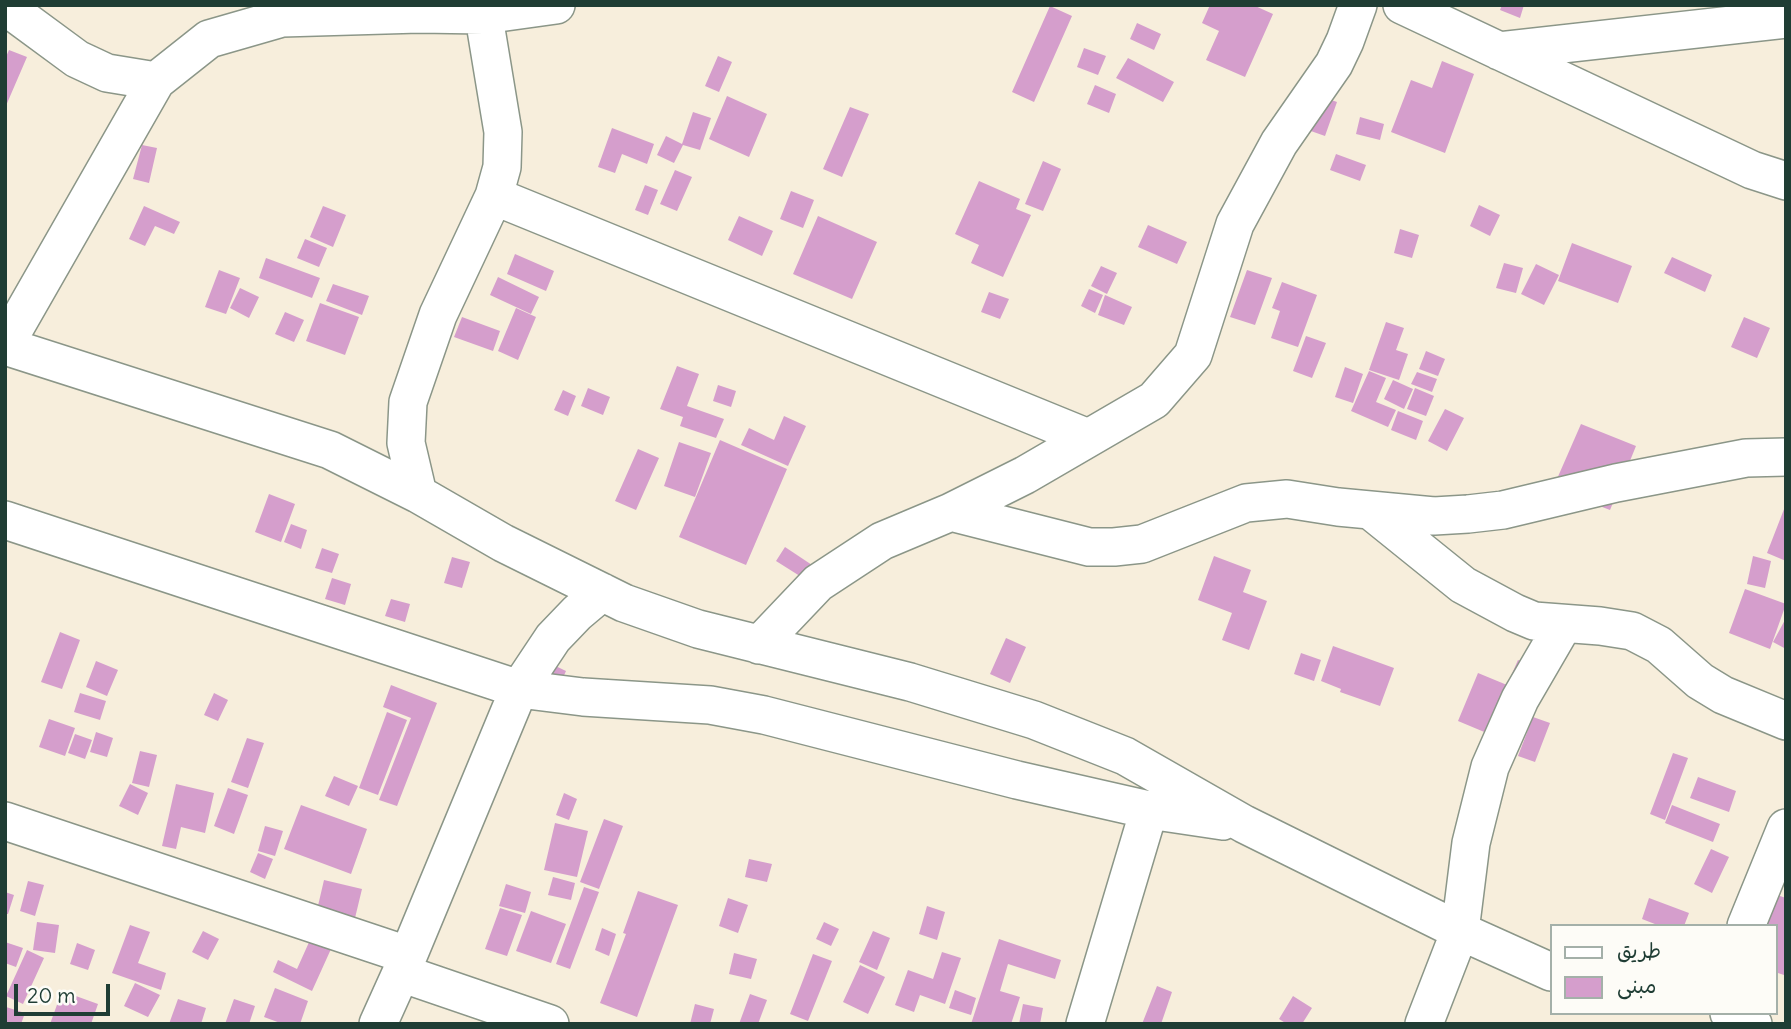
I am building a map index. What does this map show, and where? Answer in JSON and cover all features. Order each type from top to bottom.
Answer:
[{"type":"street","points":[[5,5],[77,59],[107,73],[156,81]]},
{"type":"street","points":[[556,5],[419,14],[282,18],[209,39],[156,81],[5,346],[330,450],[418,494],[503,543],[624,603],[698,629],[910,682],[1034,720],[1125,756],[1244,824],[1460,931],[1550,972]]},
{"type":"street","points":[[759,645],[818,583],[882,541],[951,512],[1025,475],[1154,400],[1193,355],[1235,224],[1279,143],[1334,64],[1358,5]]},
{"type":"street","points":[[1402,5],[1752,170],[1786,181]]},
{"type":"street","points":[[418,494],[406,443],[408,402],[438,315],[494,196],[502,167],[503,132],[483,10]]},
{"type":"street","points":[[1499,51],[1786,19]]},
{"type":"street","points":[[494,196],[1088,438]]},
{"type":"street","points":[[951,512],[1089,547],[1114,547],[1142,544],[1246,503],[1287,499],[1434,516],[1503,510],[1616,483],[1746,458],[1786,457]]},
{"type":"street","points":[[1370,510],[1463,585],[1515,614],[1534,621],[1632,631],[1659,645],[1700,681],[1723,695],[1786,721]]},
{"type":"street","points":[[5,520],[519,689],[583,697],[710,705],[764,715],[980,771],[1149,810],[1244,824]]},
{"type":"street","points":[[377,1024],[519,689],[553,638],[602,592]]},
{"type":"street","points":[[1424,1024],[1460,931],[1471,843],[1490,767],[1520,699],[1563,625]]},
{"type":"street","points":[[1085,1024],[1149,810]]},
{"type":"street","points":[[5,821],[404,964],[550,1024]]},
{"type":"street","points":[[1747,924],[1786,828]]},
{"type":"street","points":[[1733,1015],[1753,1024]]},
{"type":"building","points":[[1210,5],[1253,5],[1273,14],[1245,77],[1206,60],[1219,31],[1202,23]]},
{"type":"building","points":[[1502,5],[1524,5],[1520,18],[1500,10]]},
{"type":"building","points":[[1050,6],[1072,16],[1034,102],[1012,92]]},
{"type":"building","points":[[1137,23],[1161,34],[1154,50],[1130,39]]},
{"type":"building","points":[[1084,48],[1106,56],[1098,75],[1077,67]]},
{"type":"building","points":[[9,50],[27,57],[5,108],[5,59]]},
{"type":"building","points":[[718,56],[732,62],[719,92],[705,86]]},
{"type":"building","points":[[1128,58],[1174,82],[1163,102],[1116,78]]},
{"type":"building","points":[[1442,61],[1474,74],[1445,153],[1391,132],[1411,80],[1432,88]]},
{"type":"building","points":[[1095,85],[1116,94],[1109,113],[1087,104]]},
{"type":"building","points":[[727,96],[767,114],[749,157],[709,139]]},
{"type":"building","points":[[1320,96],[1337,102],[1325,136],[1308,130]]},
{"type":"building","points":[[850,107],[869,114],[842,177],[823,169]]},
{"type":"building","points":[[693,112],[711,118],[700,150],[683,145],[674,163],[657,155],[666,136],[682,144]]},
{"type":"building","points":[[1360,117],[1384,124],[1380,140],[1356,134]]},
{"type":"building","points":[[612,128],[654,144],[647,164],[622,154],[615,173],[598,167]]},
{"type":"building","points":[[142,145],[157,148],[149,183],[133,179]]},
{"type":"building","points":[[1336,154],[1366,165],[1360,181],[1330,170]]},
{"type":"building","points":[[1043,161],[1061,169],[1043,211],[1025,204]]},
{"type":"building","points":[[675,170],[692,177],[677,211],[660,204]]},
{"type":"building","points":[[979,181],[1020,199],[1016,209],[1031,215],[1003,277],[971,263],[979,245],[955,234]]},
{"type":"building","points":[[645,185],[658,190],[648,215],[635,210]]},
{"type":"building","points":[[791,191],[814,200],[803,228],[780,219]]},
{"type":"building","points":[[1479,205],[1500,215],[1490,236],[1470,226]]},
{"type":"building","points":[[144,206],[180,222],[174,234],[155,226],[145,246],[129,239]]},
{"type":"building","points":[[323,206],[346,215],[333,247],[310,237]]},
{"type":"building","points":[[739,216],[773,231],[762,256],[728,240]]},
{"type":"building","points":[[818,216],[877,242],[852,299],[793,274]]},
{"type":"building","points":[[1148,225],[1187,242],[1177,264],[1138,247]]},
{"type":"building","points":[[1400,229],[1419,235],[1412,258],[1394,253]]},
{"type":"building","points":[[305,239],[327,248],[319,267],[297,258]]},
{"type":"building","points":[[1572,243],[1632,266],[1618,303],[1558,281]]},
{"type":"building","points":[[515,254],[554,271],[546,291],[507,274]]},
{"type":"building","points":[[1672,257],[1712,275],[1705,292],[1664,273]]},
{"type":"building","points":[[266,258],[320,278],[312,298],[259,278]]},
{"type":"building","points":[[1504,263],[1523,268],[1516,293],[1496,288]]},
{"type":"building","points":[[1536,264],[1559,275],[1544,305],[1521,294]]},
{"type":"building","points":[[1101,266],[1117,273],[1107,294],[1091,286]]},
{"type":"building","points":[[219,270],[240,278],[226,314],[205,307]]},
{"type":"building","points":[[1247,270],[1272,278],[1255,325],[1230,317]]},
{"type":"building","points":[[498,277],[539,297],[531,314],[490,295]]},
{"type":"building","points":[[1282,282],[1317,295],[1298,347],[1271,338],[1280,311],[1272,308]]},
{"type":"building","points":[[333,284],[369,296],[362,315],[326,301]]},
{"type":"building","points":[[240,288],[259,297],[249,318],[230,308]]},
{"type":"building","points":[[1089,289],[1103,295],[1095,313],[1081,306]]},
{"type":"building","points":[[989,292],[1009,299],[1000,319],[981,312]]},
{"type":"building","points":[[1105,295],[1132,307],[1124,325],[1098,315]]},
{"type":"building","points":[[320,303],[359,317],[345,355],[306,341]]},
{"type":"building","points":[[516,308],[536,317],[518,360],[498,351]]},
{"type":"building","points":[[285,312],[304,320],[294,342],[275,334]]},
{"type":"building","points":[[462,317],[500,331],[493,351],[454,337]]},
{"type":"building","points":[[1744,317],[1770,328],[1757,358],[1731,347]]},
{"type":"building","points":[[1386,322],[1404,328],[1396,350],[1408,354],[1399,380],[1369,370]]},
{"type":"building","points":[[1306,336],[1326,343],[1312,378],[1293,371]]},
{"type":"building","points":[[1426,351],[1445,359],[1438,376],[1419,369]]},
{"type":"building","points":[[677,366],[699,374],[687,406],[724,419],[716,438],[680,426],[683,417],[660,409]]},
{"type":"building","points":[[1345,367],[1363,374],[1353,403],[1335,397]]},
{"type":"building","points":[[1369,371],[1386,378],[1376,402],[1396,410],[1388,427],[1351,411]]},
{"type":"building","points":[[1417,372],[1437,379],[1432,392],[1411,384]]},
{"type":"building","points":[[1393,380],[1413,389],[1404,409],[1384,399]]},
{"type":"building","points":[[718,385],[736,391],[731,407],[713,401]]},
{"type":"building","points":[[588,388],[610,397],[603,415],[581,406]]},
{"type":"building","points":[[1415,388],[1434,396],[1426,416],[1407,409]]},
{"type":"building","points":[[563,390],[576,396],[568,416],[554,410]]},
{"type":"building","points":[[1445,409],[1464,418],[1447,451],[1428,441]]},
{"type":"building","points":[[1398,411],[1423,421],[1416,440],[1391,430]]},
{"type":"building","points":[[784,416],[806,426],[788,466],[741,445],[749,428],[774,440]]},
{"type":"building","points":[[1581,424],[1636,446],[1610,510],[1553,488]]},
{"type":"building","points":[[720,440],[787,469],[746,565],[679,537]]},
{"type":"building","points":[[679,442],[711,453],[695,497],[664,486]]},
{"type":"building","points":[[638,449],[659,458],[636,510],[615,501]]},
{"type":"building","points":[[269,494],[295,504],[281,542],[255,532]]},
{"type":"building","points":[[1786,504],[1786,561],[1767,553]]},
{"type":"building","points":[[291,524],[307,530],[301,549],[284,542]]},
{"type":"building","points":[[785,547],[812,565],[803,578],[776,561]]},
{"type":"building","points":[[322,548],[339,554],[332,573],[315,568]]},
{"type":"building","points":[[1214,556],[1251,570],[1243,592],[1267,601],[1249,650],[1222,640],[1232,613],[1198,600]]},
{"type":"building","points":[[1753,556],[1771,561],[1765,588],[1747,584]]},
{"type":"building","points":[[452,557],[470,562],[462,588],[444,583]]},
{"type":"building","points":[[332,578],[351,584],[345,605],[325,599]]},
{"type":"building","points":[[1745,589],[1786,604],[1770,649],[1729,633]]},
{"type":"building","points":[[391,599],[410,604],[405,622],[385,616]]},
{"type":"building","points":[[1786,618],[1786,649],[1773,642]]},
{"type":"building","points":[[60,632],[80,640],[62,689],[41,682]]},
{"type":"building","points":[[1006,638],[1026,647],[1010,683],[990,674]]},
{"type":"building","points":[[1333,646],[1394,668],[1380,706],[1340,692],[1341,689],[1321,681]]},
{"type":"building","points":[[1301,653],[1321,660],[1314,681],[1294,674]]},
{"type":"building","points":[[543,660],[566,671],[561,682],[537,671]]},
{"type":"building","points":[[1518,660],[1544,671],[1513,744],[1458,721],[1478,673],[1507,685]]},
{"type":"building","points":[[96,661],[118,670],[107,696],[86,687]]},
{"type":"building","points":[[391,685],[437,703],[397,806],[379,800],[411,718],[383,707]]},
{"type":"building","points":[[80,693],[106,701],[100,720],[74,712]]},
{"type":"building","points":[[214,693],[228,700],[218,721],[204,715]]},
{"type":"building","points":[[387,712],[407,720],[378,795],[359,788]]},
{"type":"building","points":[[1533,717],[1550,723],[1535,762],[1518,756]]},
{"type":"building","points":[[49,719],[75,728],[65,756],[39,747]]},
{"type":"building","points":[[96,732],[113,738],[107,757],[90,752]]},
{"type":"building","points":[[75,734],[92,740],[85,759],[68,753]]},
{"type":"building","points":[[247,738],[264,743],[248,788],[231,782]]},
{"type":"building","points":[[140,751],[157,755],[149,787],[132,783]]},
{"type":"building","points":[[1673,753],[1688,758],[1665,820],[1650,814]]},
{"type":"building","points":[[334,776],[358,786],[349,806],[325,796]]},
{"type":"building","points":[[1698,777],[1736,791],[1729,812],[1690,798]]},
{"type":"building","points":[[130,784],[148,793],[138,815],[119,806]]},
{"type":"building","points":[[176,784],[214,793],[205,833],[181,827],[176,849],[162,846]]},
{"type":"building","points":[[228,788],[248,795],[234,834],[214,826]]},
{"type":"building","points":[[564,793],[577,799],[569,820],[556,815]]},
{"type":"building","points":[[301,805],[367,829],[351,874],[284,849]]},
{"type":"building","points":[[1672,805],[1720,824],[1713,842],[1665,823]]},
{"type":"building","points":[[604,819],[623,826],[599,889],[580,882]]},
{"type":"building","points":[[555,823],[588,831],[577,877],[544,870]]},
{"type":"building","points":[[265,826],[283,831],[275,856],[258,851]]},
{"type":"building","points":[[1711,849],[1729,857],[1712,893],[1694,884]]},
{"type":"building","points":[[258,853],[273,859],[265,879],[250,872]]},
{"type":"building","points":[[749,859],[772,864],[767,882],[745,877]]},
{"type":"building","points":[[553,877],[575,883],[571,900],[548,895]]},
{"type":"building","points":[[324,880],[362,889],[355,918],[317,910]]},
{"type":"building","points":[[28,881],[44,885],[35,916],[20,911]]},
{"type":"building","points":[[506,884],[531,892],[525,913],[499,906]]},
{"type":"building","points":[[584,887],[599,892],[570,969],[556,964]]},
{"type":"building","points":[[638,891],[678,905],[637,1017],[600,1003],[626,934],[623,933]]},
{"type":"building","points":[[5,892],[14,895],[8,914],[5,914]]},
{"type":"building","points":[[1768,892],[1786,898],[1784,975],[1777,973],[1777,924],[1757,924]]},
{"type":"building","points":[[728,898],[748,905],[738,933],[719,926]]},
{"type":"building","points":[[1649,898],[1689,913],[1685,924],[1655,924],[1642,919]]},
{"type":"building","points":[[927,906],[945,912],[937,940],[919,934]]},
{"type":"building","points":[[500,908],[522,915],[507,956],[485,949]]},
{"type":"building","points":[[531,911],[566,924],[551,963],[516,951]]},
{"type":"building","points":[[37,922],[59,925],[55,953],[33,950]]},
{"type":"building","points":[[824,922],[839,929],[831,946],[816,939]]},
{"type":"building","points":[[130,925],[150,932],[138,963],[166,973],[161,990],[112,973]]},
{"type":"building","points":[[602,928],[616,934],[609,956],[595,950]]},
{"type":"building","points":[[203,931],[219,939],[208,960],[192,952]]},
{"type":"building","points":[[873,931],[890,938],[877,970],[859,962]]},
{"type":"building","points":[[999,939],[1061,960],[1055,979],[1008,964],[1000,991],[1020,997],[1011,1024],[971,1024]]},
{"type":"building","points":[[310,940],[331,949],[312,991],[273,972],[278,960],[297,969]]},
{"type":"building","points":[[5,942],[23,948],[16,967],[5,963]]},
{"type":"building","points":[[77,943],[95,950],[88,970],[70,964]]},
{"type":"building","points":[[27,950],[44,958],[23,1004],[6,996]]},
{"type":"building","points":[[942,952],[961,958],[945,1004],[920,995],[914,1012],[895,1005],[908,970],[933,979]]},
{"type":"building","points":[[734,953],[757,959],[751,979],[729,974]]},
{"type":"building","points":[[813,954],[832,961],[808,1021],[790,1014]]},
{"type":"building","points":[[860,965],[885,977],[868,1014],[843,1002]]},
{"type":"building","points":[[135,983],[160,995],[148,1017],[124,1006]]},
{"type":"building","points":[[1157,986],[1172,992],[1161,1024],[1142,1024]]},
{"type":"building","points":[[275,988],[308,1001],[300,1024],[283,1024],[264,1017]]},
{"type":"building","points":[[955,990],[976,998],[971,1015],[949,1008]]},
{"type":"building","points":[[62,991],[98,1004],[91,1024],[50,1024]]},
{"type":"building","points":[[750,994],[767,1000],[758,1024],[739,1024]]},
{"type":"building","points":[[1293,996],[1312,1008],[1302,1024],[1287,1024],[1279,1019]]},
{"type":"building","points":[[178,999],[206,1008],[201,1024],[169,1024]]},
{"type":"building","points":[[234,999],[255,1006],[249,1024],[225,1024]]},
{"type":"building","points":[[695,1004],[714,1009],[710,1024],[690,1024]]},
{"type":"building","points":[[1023,1004],[1043,1008],[1040,1024],[1019,1024]]},
{"type":"building","points":[[6,1007],[25,1013],[21,1024],[5,1024]]}]
